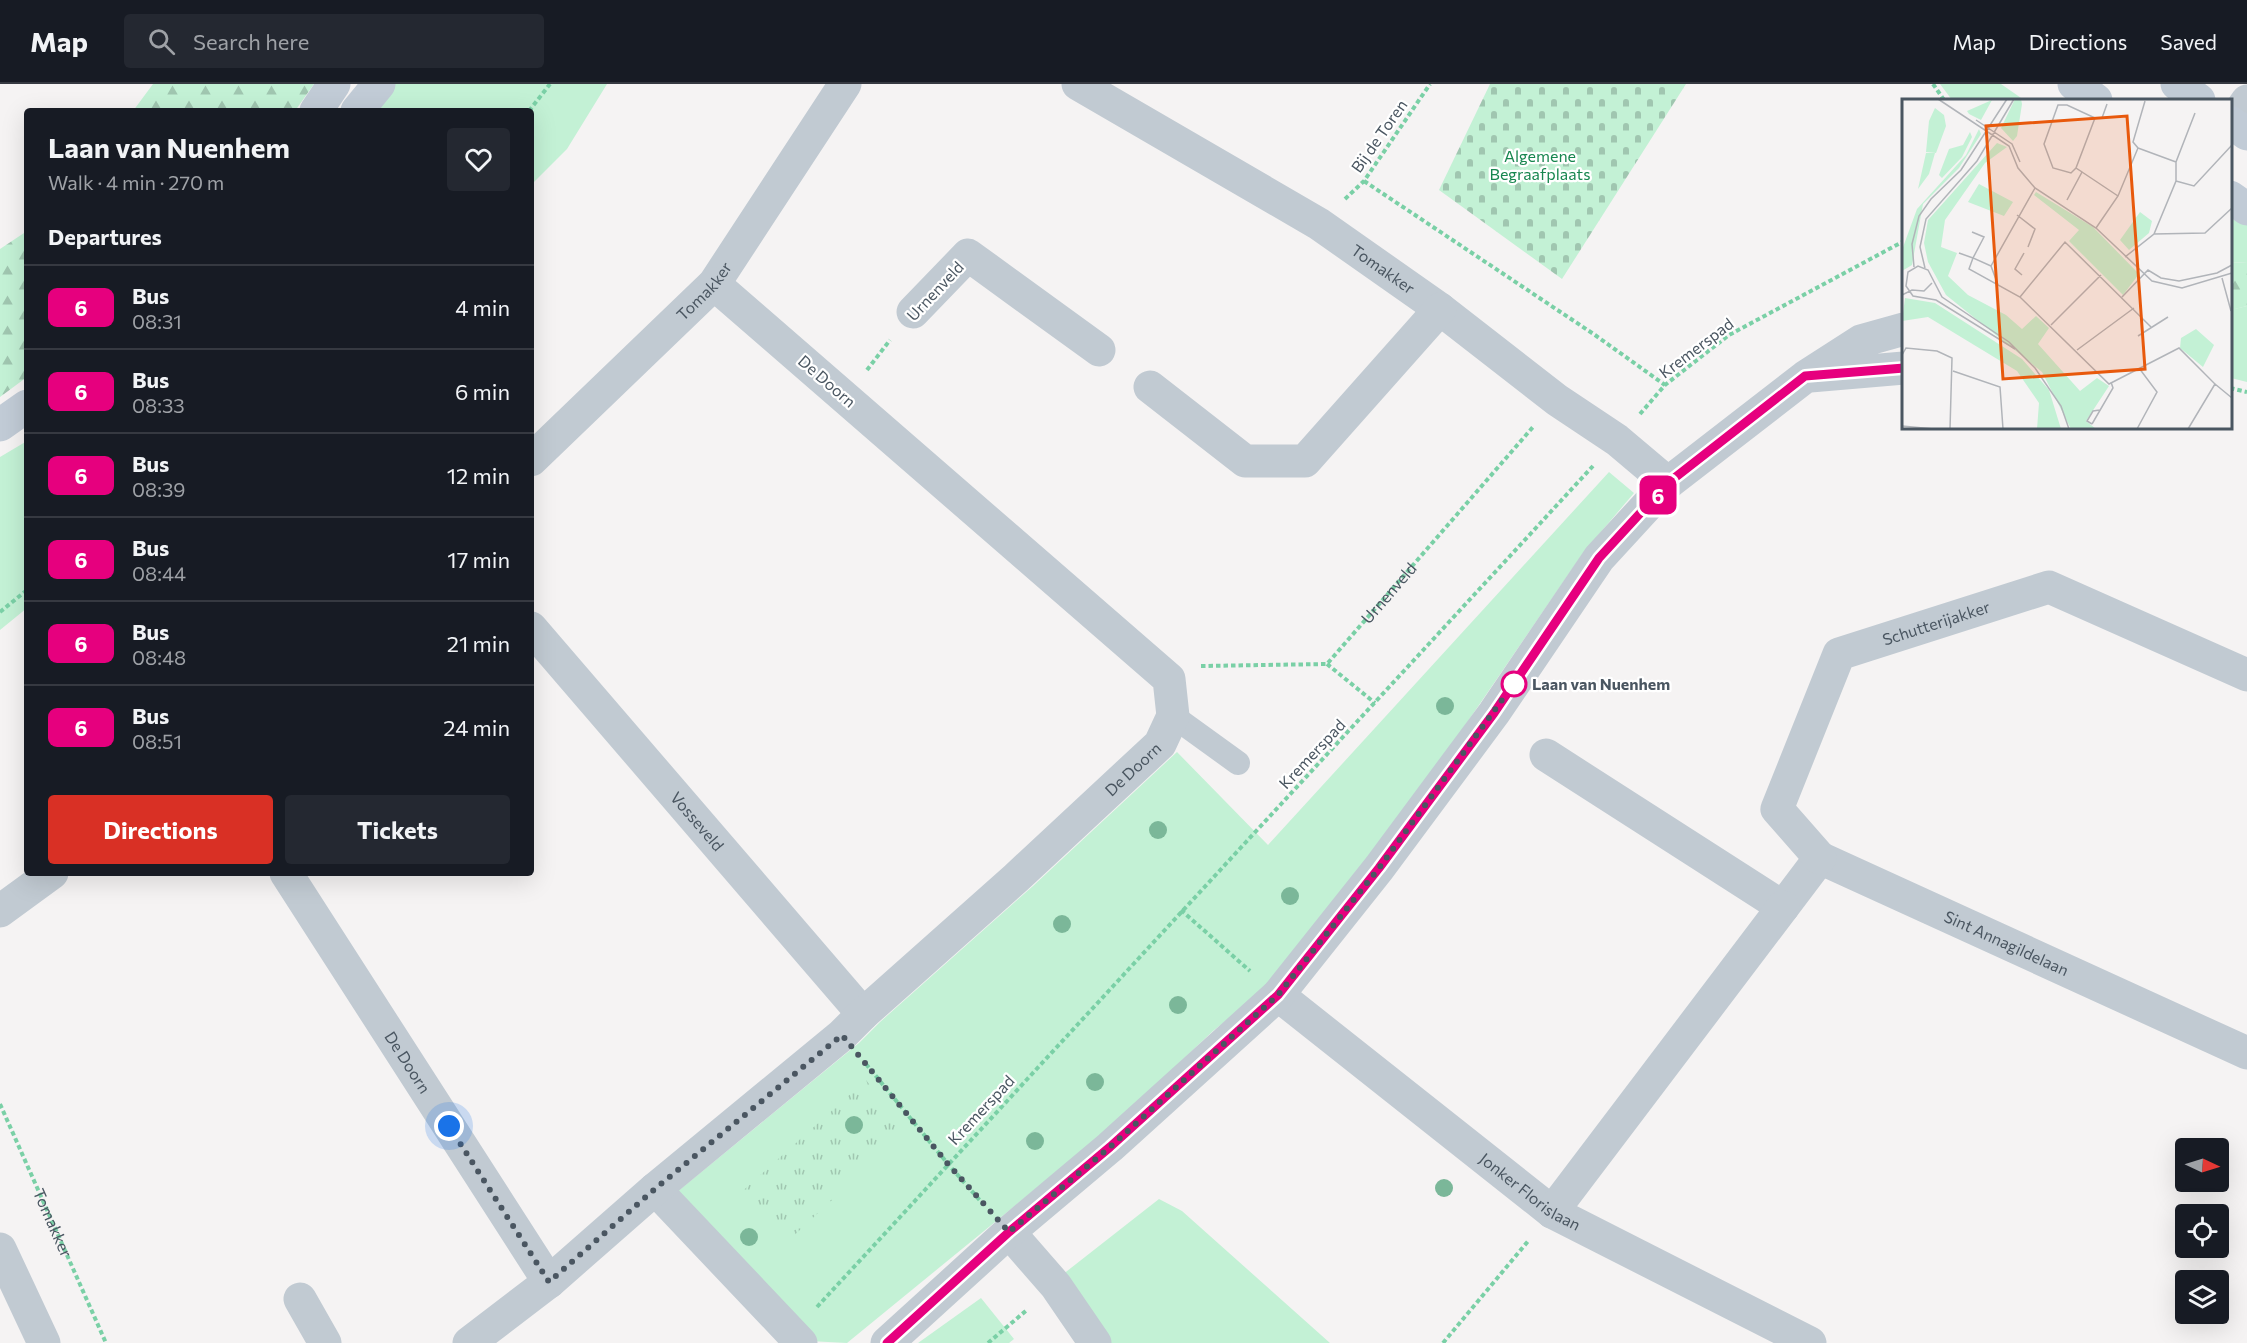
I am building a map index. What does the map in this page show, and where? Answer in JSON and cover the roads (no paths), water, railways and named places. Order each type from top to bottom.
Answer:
[{"type":"main road","points":[[318,108],[334,84]]},
{"type":"main road","points":[[359,108],[379,84]]},
{"type":"main road","points":[[2074,84],[2095,99]]},
{"type":"main road","points":[[2232,198],[2247,209]]},
{"type":"main road","points":[[0,425],[24,408]]},
{"type":"street","name":"Tomakker","points":[[1078,84],[1318,224],[1440,309],[1557,400],[1617,440],[1668,483]]},
{"type":"street","name":"Tomakker","points":[[534,457],[714,284],[851,87]]},
{"type":"street","name":"Urnenveld","points":[[913,312],[968,255],[1099,350]]},
{"type":"street","name":"De Doorn","points":[[469,1343],[549,1282],[656,1188],[853,1024],[1016,878],[1160,744],[1173,716],[1169,679],[714,284]]},
{"type":"street","points":[[1150,387],[1245,461],[1305,461],[1440,309]]},
{"type":"street","points":[[887,1343],[1009,1232],[1110,1147],[1278,995],[1379,868],[1494,713],[1599,558],[1668,483],[1805,376],[1861,341],[1902,330]]},
{"type":"street","points":[[1805,376],[1902,368]]},
{"type":"street","name":"Schutterijakker","points":[[1820,858],[1777,809],[1839,654],[2049,587],[2247,675]]},
{"type":"street","name":"Vosseveld","points":[[534,632],[853,1024]]},
{"type":"street","points":[[1546,755],[1783,907]]},
{"type":"street","points":[[1552,1212],[1820,858]]},
{"type":"street","name":"Sint Annagildelaan","points":[[1820,858],[2247,1053]]},
{"type":"street","points":[[0,911],[48,876]]},
{"type":"street","name":"De Doorn","points":[[288,876],[549,1282]]},
{"type":"street","name":"Jonker Florislaan","points":[[1278,995],[1552,1212],[1810,1343]]},
{"type":"street","points":[[656,1188],[797,1338]]},
{"type":"street","points":[[1009,1232],[1056,1286],[1095,1343]]},
{"type":"street","points":[[0,1249],[9,1294],[44,1343]]},
{"type":"street","points":[[300,1299],[325,1343]]},
{"type":"lane","points":[[1173,716],[1239,763]]},
{"type":"place","name":"Laan van Nuenhem","points":[[1514,684]]},
{"type":"park label","name":"Algemene Begraafplaats","points":[[1540,165]]}]
